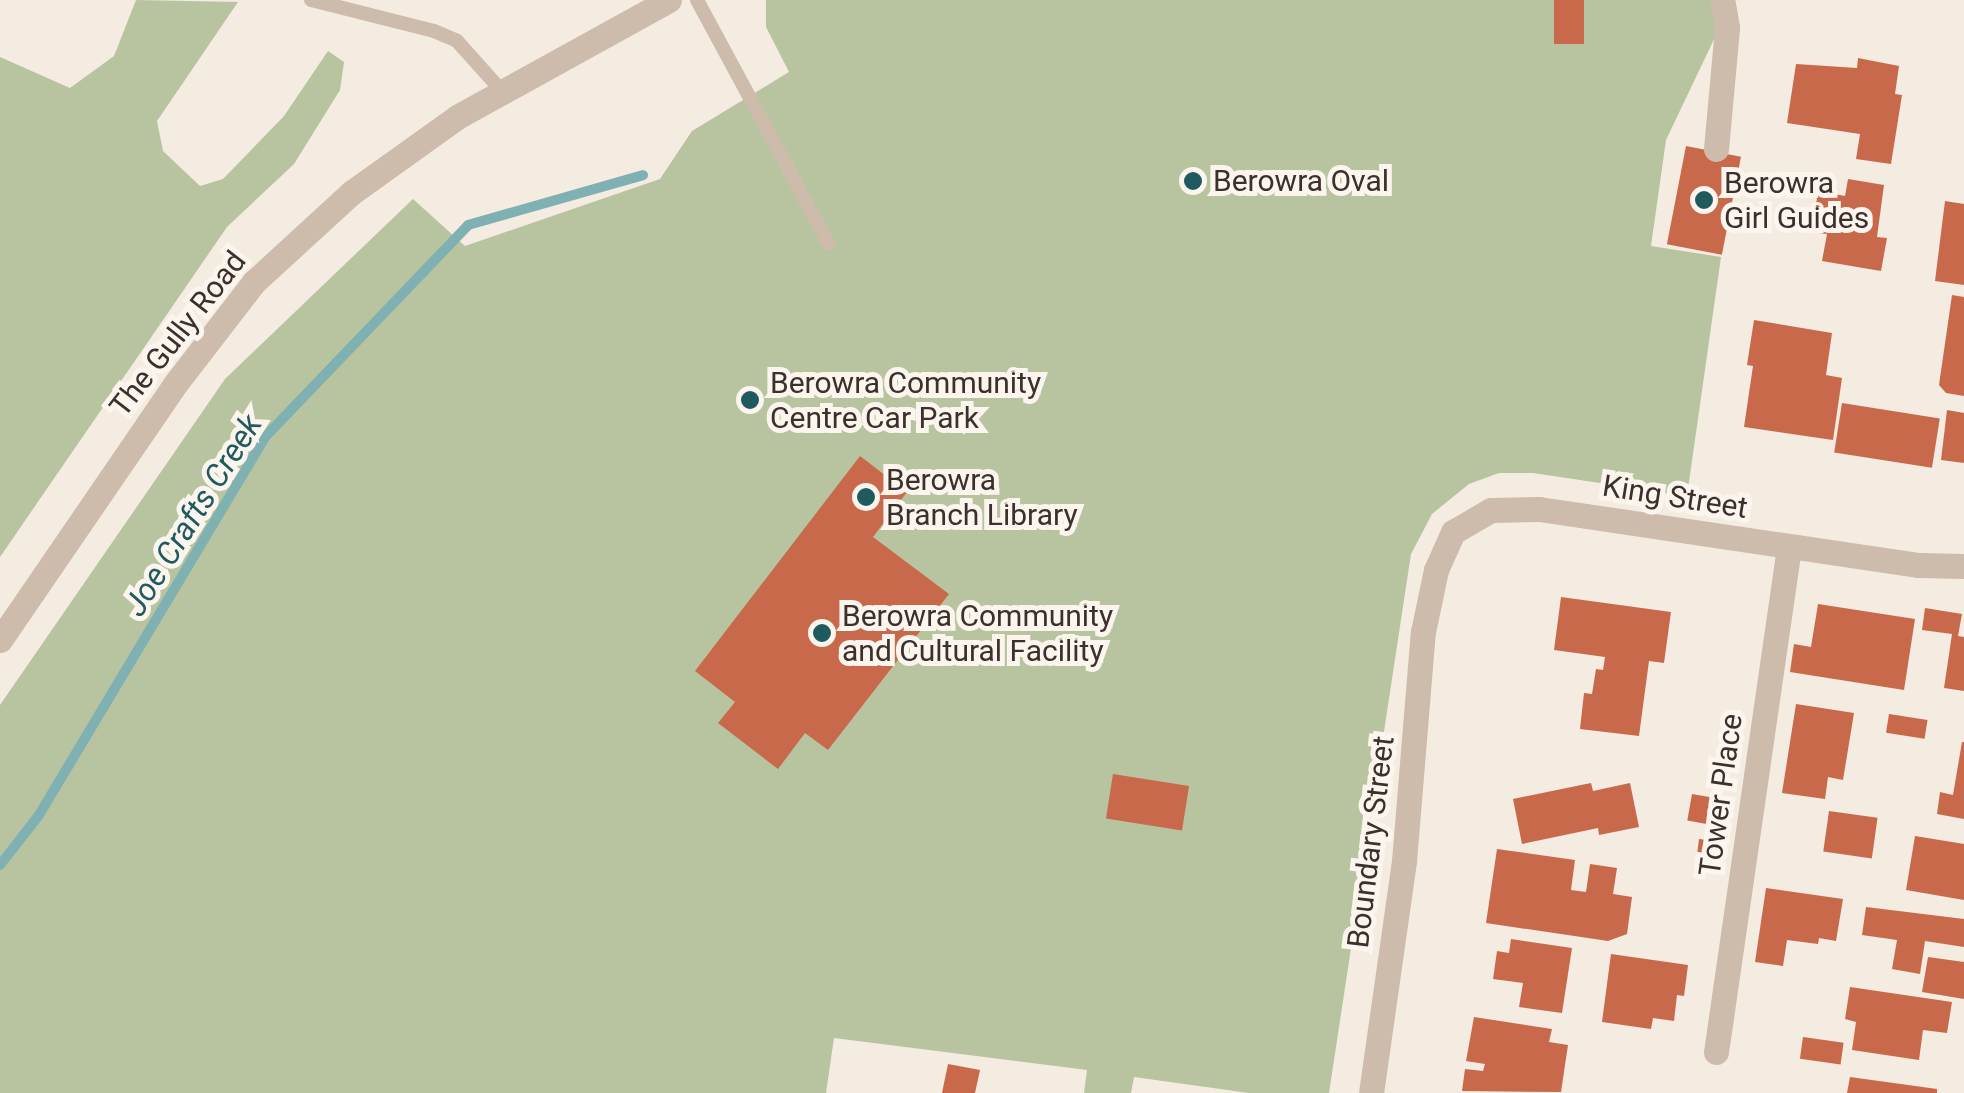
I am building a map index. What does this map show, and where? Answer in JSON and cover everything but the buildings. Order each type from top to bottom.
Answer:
[{"type":"street","name":"The Gully Road","points":[[0,640],[176,383],[254,282],[352,193],[501,90],[669,0]]},
{"type":"street","points":[[1716,149],[1726,62],[1722,0]]},
{"type":"street","name":"King Street","points":[[1429,598],[1453,532],[1491,510],[1539,509],[1920,565],[1964,566]]},
{"type":"street","name":"Tower Place","points":[[1716,1052],[1789,547]]},
{"type":"street","name":"Boundary Street","points":[[1371,1093],[1404,861],[1429,598]]},
{"type":"lane","points":[[311,0],[434,30],[458,41],[501,90]]},
{"type":"lane","points":[[697,0],[828,244]]},
{"type":"green space","points":[[136,0],[238,2],[157,121],[163,151],[200,186],[223,179],[284,116],[328,51],[344,62],[340,90],[294,164],[227,227],[0,557],[0,57],[70,88],[114,56]]},
{"type":"green space","points":[[766,0],[1712,0],[1717,33],[1666,140],[1651,246],[1721,257],[1687,496],[1533,473],[1499,473],[1469,484],[1432,514],[1411,554],[1329,1093],[1249,1093],[1134,1077],[1131,1093],[1084,1093],[1087,1070],[834,1038],[826,1093],[0,1093],[0,705],[225,379],[413,199],[465,246],[660,179],[692,131],[789,72],[766,27]]},
{"type":"waterway","name":"Joe Crafts Creek","points":[[0,865],[39,815],[266,436],[468,225],[643,175]]},
{"type":"place","name":"Berowra Oval","points":[[1193,181]]},
{"type":"place","name":"Berowra Girl Guides","points":[[1704,200]]},
{"type":"place","name":"Berowra Community Centre Car Park","points":[[750,400]]},
{"type":"place","name":"Berowra Branch Library","points":[[866,497]]},
{"type":"place","name":"Berowra Community and Cultural Facility","points":[[822,633]]}]
